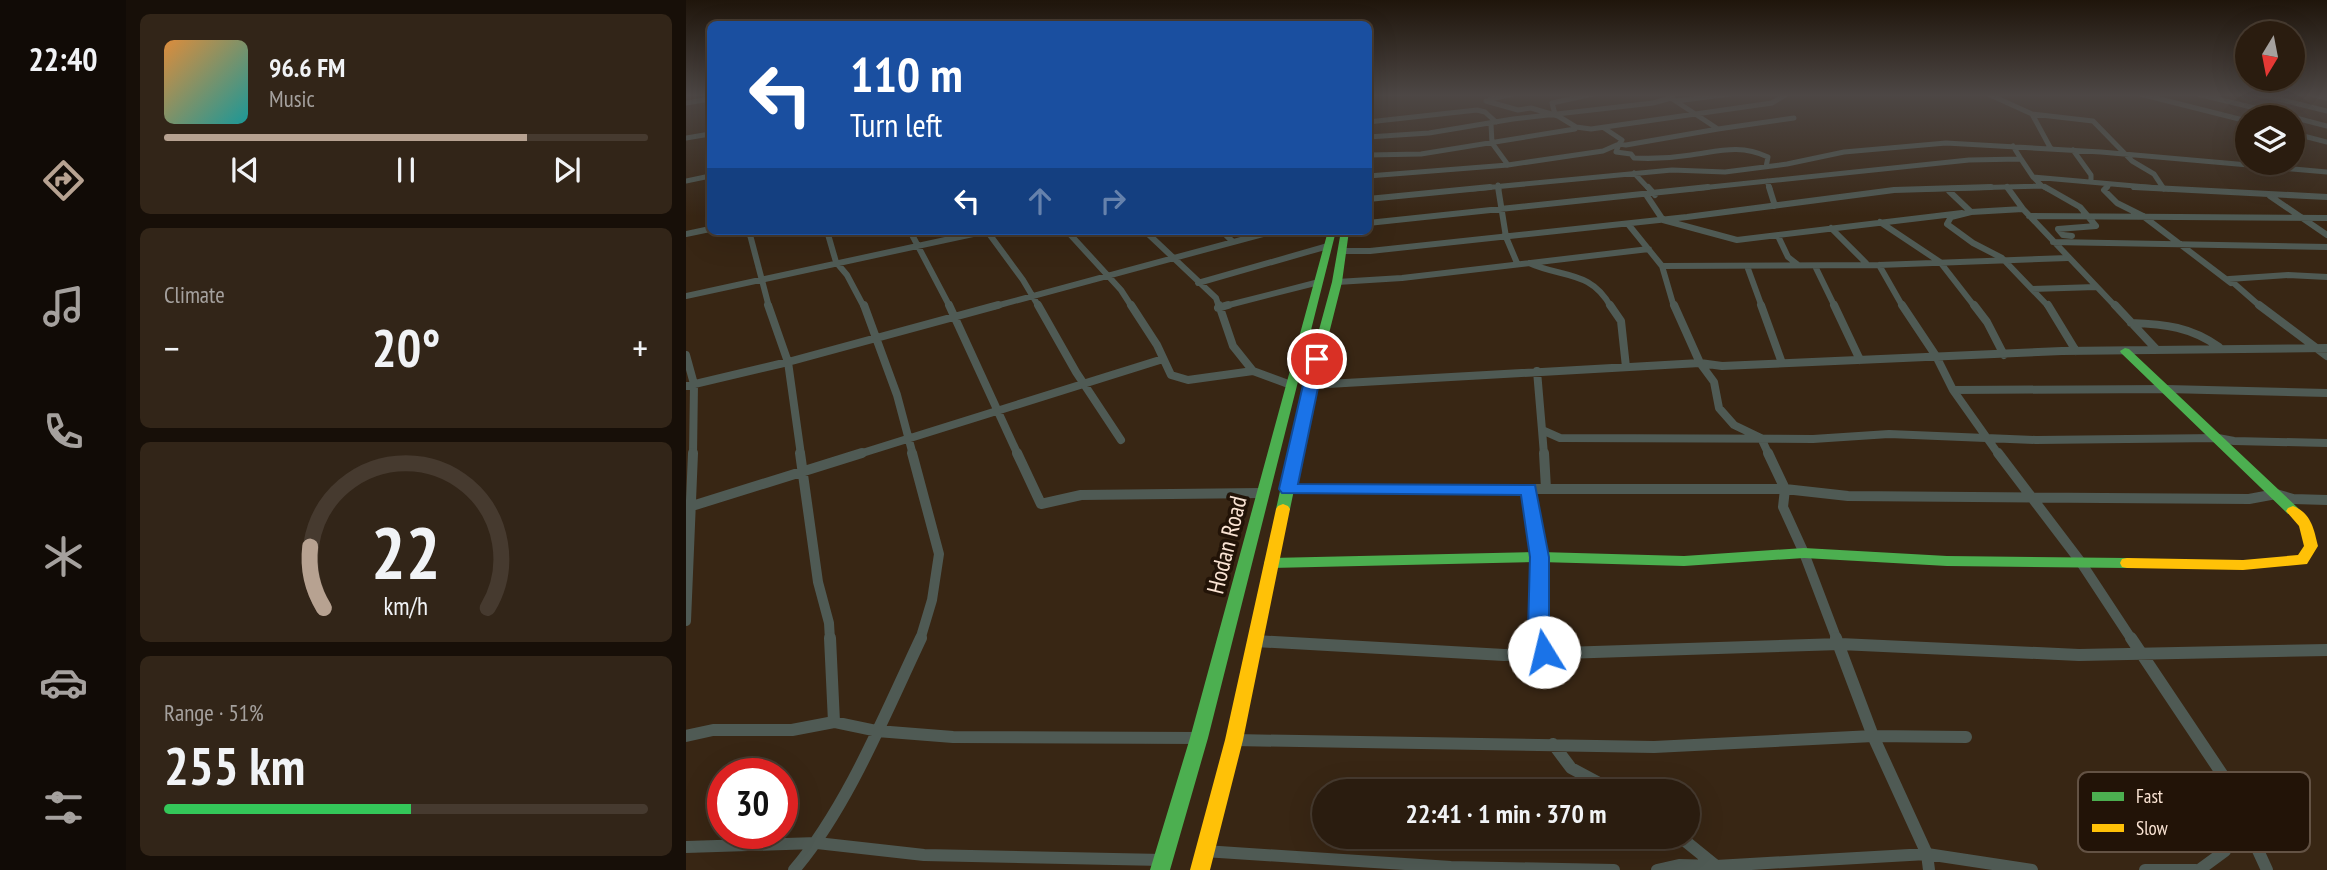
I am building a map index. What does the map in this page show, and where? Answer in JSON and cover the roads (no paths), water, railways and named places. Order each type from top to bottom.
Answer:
[{"type":"main road","name":"Hodan Road","points":[[1162,865],[1199,738],[1331,235]]},
{"type":"main road","name":"Hodan Road","points":[[1200,870],[1234,740],[1310,385],[1337,282],[1344,235]]},
{"type":"main road","points":[[1271,563],[1540,557],[1684,561],[1804,553],[1947,561],[2243,565],[2302,561],[2311,546],[2306,524],[2124,351]]},
{"type":"street","points":[[686,138],[706,135]]},
{"type":"street","points":[[1372,137],[1397,135]]},
{"type":"street","points":[[1492,135],[1492,143],[1504,165],[1501,180],[1506,237],[1517,263]]},
{"type":"street","points":[[1372,155],[1421,154],[1538,135]]},
{"type":"street","points":[[1610,135],[1622,140],[1616,152],[1631,154],[1634,158],[1684,157],[1731,147],[1751,148],[1768,157],[1766,167]]},
{"type":"street","points":[[1372,176],[1504,165],[1603,151],[1619,144],[1681,135]]},
{"type":"street","points":[[2043,135],[2051,149]]},
{"type":"street","points":[[2106,135],[2132,162],[2154,174],[2164,189]]},
{"type":"street","points":[[2305,136],[2327,142]]},
{"type":"street","points":[[1372,198],[1501,180],[1685,170],[1725,172],[1844,152],[1961,142],[2327,172]]},
{"type":"street","points":[[1961,142],[1969,160]]},
{"type":"street","points":[[2013,146],[2042,186],[2079,206],[2093,218],[2095,226],[2058,229],[2063,235],[2075,236],[2080,241]]},
{"type":"street","points":[[2073,150],[2091,175],[2091,182]]},
{"type":"street","points":[[1372,223],[1647,196],[1969,160],[2021,159]]},
{"type":"street","points":[[1634,173],[1655,195]]},
{"type":"street","points":[[2034,177],[2108,186],[2327,197]]},
{"type":"street","points":[[686,181],[707,178]]},
{"type":"street","points":[[1768,181],[1775,206]]},
{"type":"street","points":[[1342,251],[1628,224],[1894,190],[1948,191],[2042,186]]},
{"type":"street","points":[[2108,186],[2104,190],[2117,203],[2143,216],[2327,356]]},
{"type":"street","points":[[2007,187],[2029,216],[2156,349]]},
{"type":"street","points":[[1948,191],[1971,212]]},
{"type":"street","points":[[2268,195],[2327,235]]},
{"type":"street","points":[[1647,196],[1663,220],[1686,229],[1737,240],[1962,214]]},
{"type":"street","points":[[2023,209],[1971,212],[1951,217],[1947,224],[1973,243],[2002,258],[2048,305],[2076,351]]},
{"type":"street","points":[[2029,216],[2327,219]]},
{"type":"street","points":[[1880,222],[1940,262],[1987,322],[2004,355]]},
{"type":"street","points":[[1628,224],[1662,266],[1675,310],[1700,363],[1714,382],[1717,403],[1734,425],[1760,438],[1785,489],[1783,507],[1840,644],[1873,736],[1927,854],[1929,870]]},
{"type":"street","points":[[1831,228],[1866,263]]},
{"type":"street","points":[[686,234],[707,230]]},
{"type":"street","points":[[750,235],[760,281],[788,362],[818,582],[829,623],[834,722]]},
{"type":"street","points":[[794,870],[817,843],[877,731],[922,636],[932,600],[939,554],[897,395],[862,301],[836,262],[828,235]]},
{"type":"street","points":[[912,235],[954,316],[1041,504],[1082,495],[1262,493]]},
{"type":"street","points":[[686,296],[970,235]]},
{"type":"street","points":[[990,235],[1033,295],[1083,382],[1121,440]]},
{"type":"street","points":[[1072,235],[1109,276],[1141,321],[1171,375],[1188,380],[1253,371],[1291,385]]},
{"type":"street","points":[[1149,235],[1216,298],[1233,346],[1253,371]]},
{"type":"street","points":[[1226,235],[1232,241]]},
{"type":"street","points":[[690,385],[788,362],[1257,235]]},
{"type":"street","points":[[1778,236],[1789,254],[1788,257],[1797,264]]},
{"type":"street","points":[[2053,242],[2327,247]]},
{"type":"street","points":[[1198,282],[1328,246]]},
{"type":"street","points":[[1337,282],[1402,278],[1649,249]]},
{"type":"street","points":[[1662,266],[1879,265],[2002,258],[2068,258]]},
{"type":"street","points":[[1529,262],[1538,267],[1594,282],[1606,297],[1612,313],[1621,321],[1626,367]]},
{"type":"street","points":[[1879,265],[1907,314],[1936,356],[1953,390],[2030,498],[2080,561],[2221,772]]},
{"type":"street","points":[[1815,266],[1860,360]]},
{"type":"street","points":[[1747,267],[1782,363]]},
{"type":"street","points":[[2232,284],[2229,279],[2235,277],[2327,277]]},
{"type":"street","points":[[1218,308],[1319,282]]},
{"type":"street","points":[[2030,289],[2051,292],[2062,287],[2096,287]]},
{"type":"street","points":[[2131,323],[2178,325],[2197,331],[2219,347]]},
{"type":"street","points":[[1310,385],[1700,363],[1722,366],[2219,347],[2327,348]]},
{"type":"street","points":[[686,355],[690,385],[692,506],[686,621]]},
{"type":"street","points":[[692,506],[1163,359]]},
{"type":"street","points":[[1537,372],[1546,489]]},
{"type":"street","points":[[1953,390],[2167,389],[2327,393]]},
{"type":"street","points":[[1542,430],[1560,439],[1813,439],[1889,434],[1989,438],[2218,438],[2327,443]]},
{"type":"street","points":[[1288,489],[1785,489],[1847,496],[2030,498],[2249,499],[2276,494],[2293,499],[2327,500]]},
{"type":"street","points":[[1528,489],[1540,557],[1538,631],[1544,652]]},
{"type":"street","points":[[1255,641],[1504,655],[1840,644],[1979,648],[2078,655],[2327,650]]},
{"type":"street","points":[[686,736],[713,730],[792,730],[834,722],[877,731],[966,737],[1199,738]]},
{"type":"street","points":[[1234,740],[1654,747],[1873,736],[1966,737]]},
{"type":"street","points":[[1553,744],[1571,768],[1592,779]]},
{"type":"street","points":[[686,847],[817,843],[924,855],[1162,865]]},
{"type":"street","points":[[1695,849],[1716,866]]},
{"type":"street","points":[[1204,851],[1451,867],[1614,870]]},
{"type":"street","points":[[2145,870],[2197,870],[2224,852]]},
{"type":"street","points":[[2259,852],[2267,870]]},
{"type":"street","points":[[1657,870],[1679,865],[1716,866],[1927,854],[2032,870]]}]
